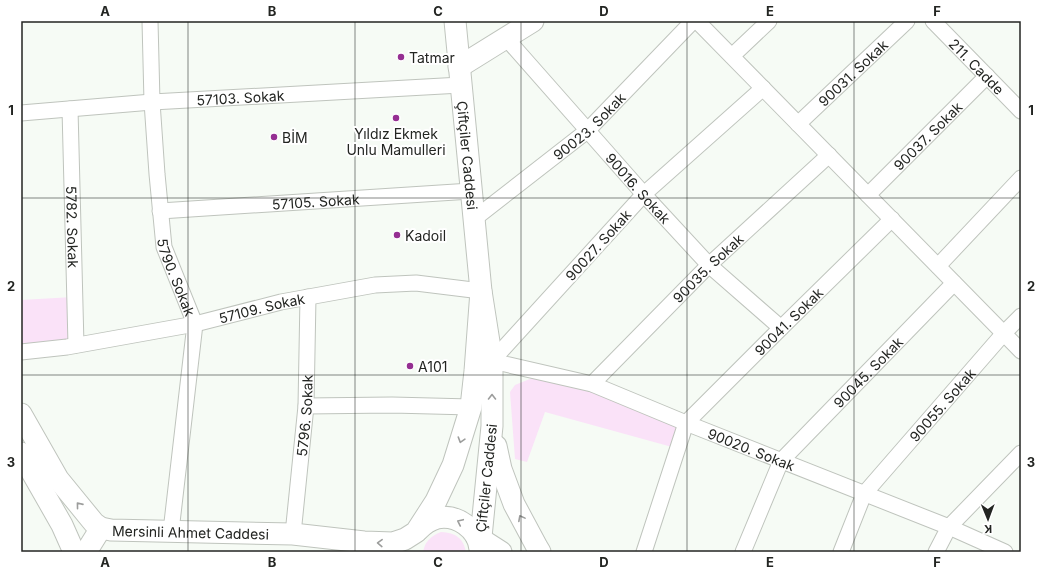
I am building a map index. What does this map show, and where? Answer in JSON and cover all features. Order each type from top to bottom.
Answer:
[{"type":"street","name":"5790. Sokak","points":[[150,21],[152,102],[164,247],[195,324],[171,531]]},
{"type":"street","name":"Çiftçiler Caddesi","points":[[454,21],[481,290],[492,361],[492,426],[479,544]]},
{"type":"street","points":[[460,76],[506,38],[533,21]]},
{"type":"street","name":"90023. Sokak","points":[[474,219],[587,131],[693,21]]},
{"type":"street","points":[[697,21],[1021,351]]},
{"type":"street","points":[[732,56],[769,21]]},
{"type":"street","name":"90031. Sokak","points":[[798,124],[907,21]]},
{"type":"street","name":"211. Cadde","points":[[933,21],[1021,111]]},
{"type":"street","name":"90016. Sokak","points":[[506,38],[587,131],[709,265],[781,328]]},
{"type":"street","name":"57103. Sokak","points":[[21,113],[460,76]]},
{"type":"street","name":"90037. Sokak","points":[[868,195],[987,76]]},
{"type":"street","name":"90027. Sokak","points":[[492,361],[644,194],[763,88]]},
{"type":"street","name":"5782. Sokak","points":[[70,109],[76,345]]},
{"type":"street","name":"90035. Sokak","points":[[592,384],[709,265],[829,155]]},
{"type":"street","points":[[938,266],[1021,178]]},
{"type":"street","name":"57105. Sokak","points":[[160,211],[471,191]]},
{"type":"street","name":"90041. Sokak","points":[[686,423],[892,219]]},
{"type":"street","name":"57109. Sokak","points":[[21,352],[76,345],[195,324],[281,302],[375,285],[416,283],[481,290]]},
{"type":"street","name":"90045. Sokak","points":[[781,461],[954,283]]},
{"type":"street","name":"Çiftçiler Caddesi","points":[[409,552],[410,542],[436,501],[452,465],[471,407],[481,290]]},
{"type":"street","name":"5796. Sokak","points":[[293,534],[306,406],[308,297]]},
{"type":"street","name":"90055. Sokak","points":[[841,552],[864,494],[1021,316]]},
{"type":"street","name":"90020. Sokak","points":[[492,361],[592,384],[948,527],[1005,552]]},
{"type":"street","points":[[306,406],[392,405],[471,407]]},
{"type":"street","name":"Mersinli Ahmet Caddesi","points":[[21,414],[58,479],[94,523],[101,528],[111,530],[293,534],[364,542],[393,543],[405,539],[416,532],[425,523],[436,518],[448,517],[460,521],[469,527],[479,544],[500,552]]},
{"type":"street","points":[[644,552],[686,423]]},
{"type":"street","points":[[492,426],[501,469],[514,504],[540,552]]},
{"type":"street","points":[[936,552],[948,527],[1021,453]]},
{"type":"street","points":[[743,552],[781,461]]},
{"type":"street","points":[[24,463],[62,525],[74,552]]},
{"type":"street","points":[[86,552],[101,528]]},
{"type":"shaded area","points":[[73,297],[75,345],[21,347],[21,300]]},
{"type":"shaded area","points":[[535,377],[589,389],[680,426],[672,447],[545,412],[527,462],[515,459],[510,392],[515,385]]},
{"type":"shaded area","points":[[441,532],[458,537],[463,543],[466,552],[423,552],[429,539]]},
{"type":"place","name":"Tatmar","points":[[401,57]]},
{"type":"place","name":"Yıldız Ekmek Unlu Mamulleri","points":[[396,118]]},
{"type":"place","name":"BİM","points":[[274,137]]},
{"type":"place","name":"Kadoil","points":[[397,235]]},
{"type":"place","name":"A101","points":[[410,366]]}]
